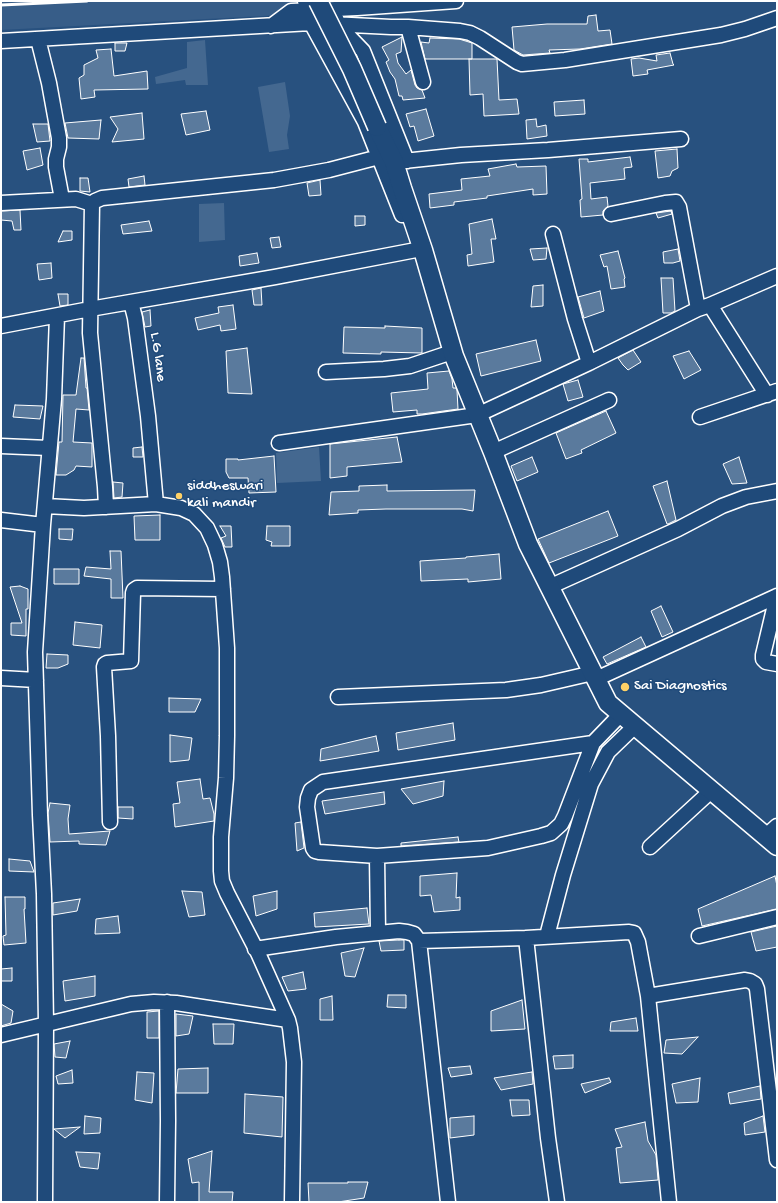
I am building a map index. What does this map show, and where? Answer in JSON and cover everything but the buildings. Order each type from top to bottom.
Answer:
[{"type":"main road","points":[[317,8],[352,69],[377,128],[393,160],[451,354],[493,452],[528,544],[608,703],[711,791],[773,836]]},
{"type":"street","points":[[1,41],[270,26],[317,8],[456,1]]},
{"type":"street","points":[[317,8],[338,25],[363,52],[393,160]]},
{"type":"street","points":[[317,8],[338,25],[408,27],[470,33],[522,64],[565,60],[721,35],[745,29],[777,18]]},
{"type":"street","points":[[317,8],[364,122],[393,160]]},
{"type":"street","points":[[408,27],[423,82]]},
{"type":"street","points":[[38,39],[59,138],[56,168],[62,199]]},
{"type":"street","points":[[92,204],[102,198],[274,180],[393,160],[548,150],[681,139]]},
{"type":"street","points":[[1,203],[76,199],[92,204]]},
{"type":"street","points":[[611,214],[676,202],[679,207],[704,307],[772,393],[700,417]]},
{"type":"street","points":[[92,204],[90,309],[91,340],[106,507]]},
{"type":"street","points":[[553,234],[575,319],[589,363]]},
{"type":"street","points":[[1,326],[419,250]]},
{"type":"street","points":[[279,443],[477,415],[704,307],[777,276]]},
{"type":"street","name":"L.G lane","points":[[131,302],[135,318],[148,416],[156,504]]},
{"type":"street","points":[[45,1202],[46,1024],[44,894],[35,652],[43,525],[54,399],[57,316]]},
{"type":"street","points":[[326,372],[410,366],[451,354]]},
{"type":"street","points":[[493,452],[609,400]]},
{"type":"street","points":[[1,446],[49,448]]},
{"type":"street","points":[[549,586],[678,528],[722,506],[746,497],[777,491]]},
{"type":"street","points":[[45,506],[84,508],[156,504],[181,508],[194,514],[208,528],[215,545],[220,562],[223,589],[228,691],[226,778],[221,837],[222,881],[288,1020],[294,1062],[292,1202]]},
{"type":"street","points":[[1,520],[43,525]]},
{"type":"street","points":[[110,822],[108,736],[104,667],[107,663],[131,661],[132,600],[134,590],[137,588],[223,589]]},
{"type":"street","points":[[338,697],[506,690],[594,676],[777,596]]},
{"type":"street","points":[[777,596],[763,655],[763,659],[766,662],[777,664]]},
{"type":"street","points":[[1,678],[36,680]]},
{"type":"street","points":[[593,743],[323,782],[311,790],[308,798],[307,807],[312,844],[315,851],[319,852],[377,856],[488,848],[551,833],[561,824],[565,816],[593,743],[621,714]]},
{"type":"street","points":[[547,936],[563,875],[591,784],[608,752],[635,726]]},
{"type":"street","points":[[650,847],[711,791]]},
{"type":"street","points":[[377,856],[378,933]]},
{"type":"street","points":[[699,936],[777,917]]},
{"type":"street","points":[[255,949],[336,937],[399,931],[414,934],[419,941],[448,1202]]},
{"type":"street","points":[[419,941],[634,933],[638,942],[648,996],[669,1202]]},
{"type":"street","points":[[526,938],[548,1138],[557,1202]]},
{"type":"street","points":[[648,996],[745,980],[755,984],[757,989],[777,1160]]},
{"type":"street","points":[[1,1035],[131,1004],[167,1002],[288,1020]]},
{"type":"street","points":[[167,1002],[167,1202]]},
{"type":"shaded area","points":[[1,1],[296,1],[300,14],[1,30]]},
{"type":"shaded area","points":[[205,40],[208,85],[186,85],[185,80],[156,84],[155,77],[187,68],[187,42]]},
{"type":"shaded area","points":[[285,82],[290,116],[287,135],[289,149],[269,152],[258,87]]},
{"type":"shaded area","points":[[224,203],[225,240],[199,242],[199,204]]},
{"type":"shaded area","points":[[319,447],[321,481],[277,483],[276,453]]},
{"type":"railway","points":[[1,5],[87,1]]},
{"type":"place","name":"siddheswari kali mandir","points":[[179,496]]},
{"type":"place","name":"Sai Diagnostics","points":[[625,687]]}]
